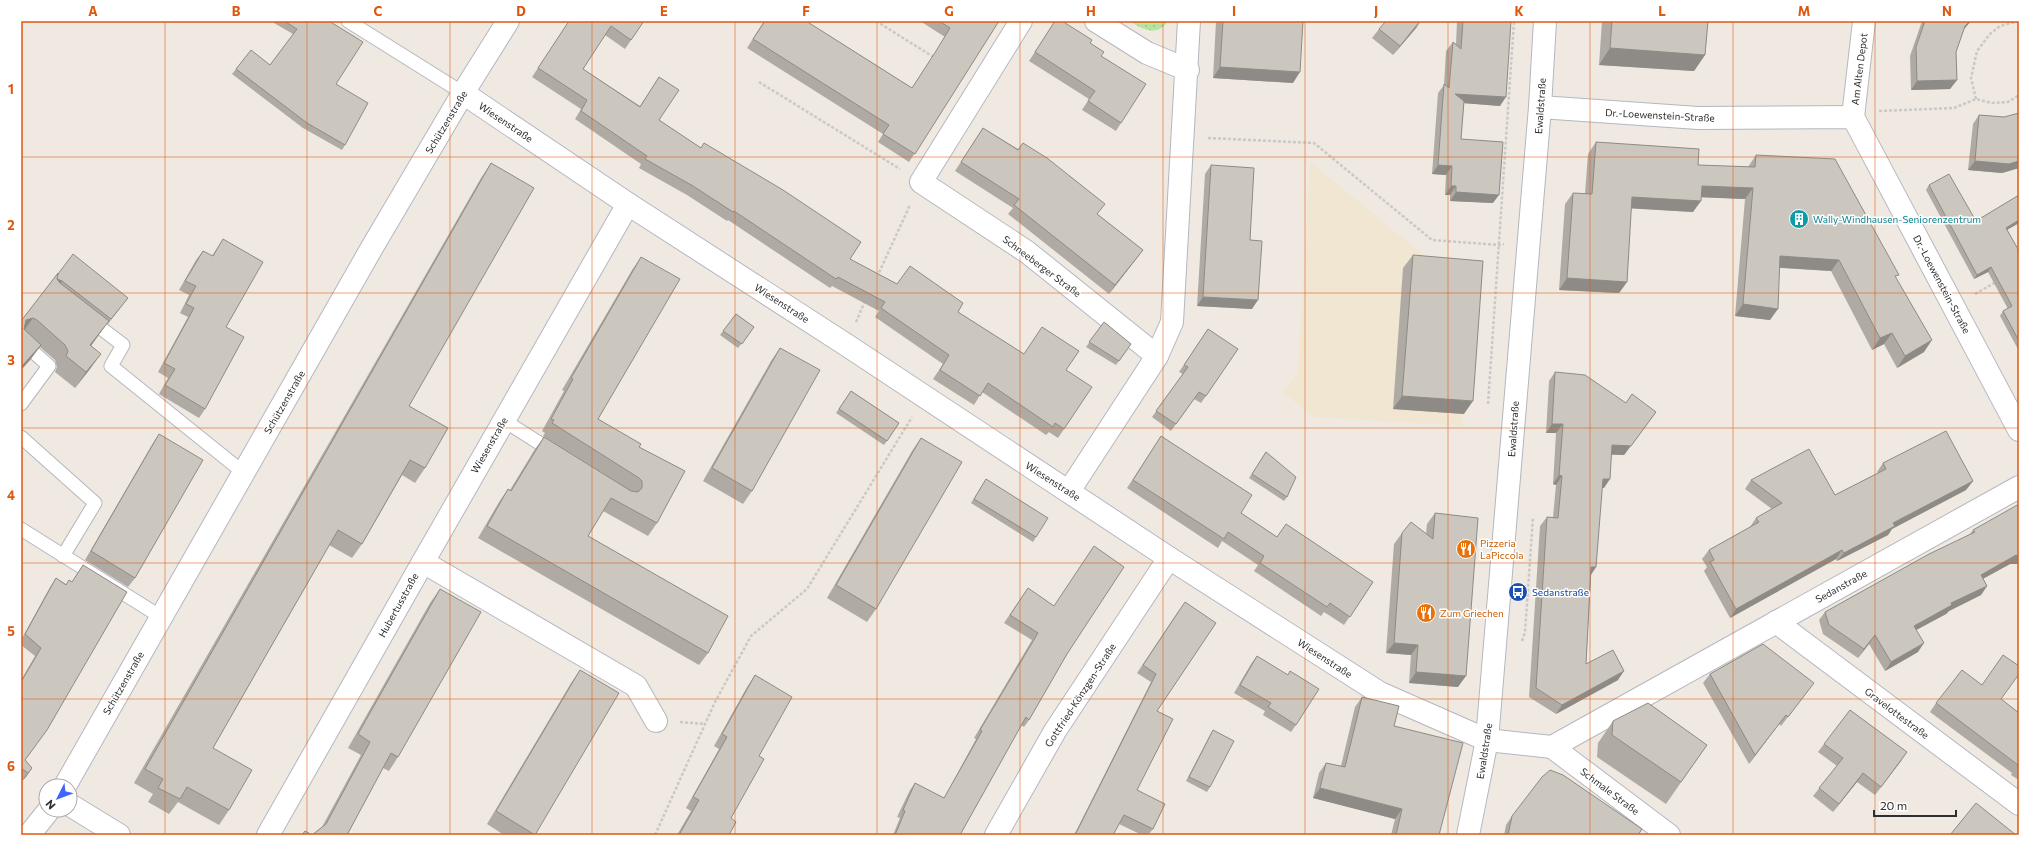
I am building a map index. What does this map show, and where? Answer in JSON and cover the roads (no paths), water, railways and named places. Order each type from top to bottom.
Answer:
[{"type":"street","name":"Schützenstraße","points":[[70,778],[370,251],[463,93],[508,21]]},
{"type":"street","name":"Schneeberger Straße","points":[[1021,21],[922,182],[1027,252],[1157,356]]},
{"type":"street","points":[[1096,21],[1147,53],[1188,70]]},
{"type":"street","points":[[1069,491],[1157,356],[1172,322],[1188,70],[1189,21]]},
{"type":"street","name":"Ewaldstraße","points":[[1468,835],[1487,740],[1540,107],[1545,21]]},
{"type":"street","name":"Am Alten Depot","points":[[1853,117],[1864,21]]},
{"type":"street","name":"Wiesenstraße","points":[[463,93],[628,204],[845,344],[1169,558],[1380,693],[1487,740]]},
{"type":"street","name":"Dr.-Loewenstein-Straße","points":[[1540,107],[1698,118],[1853,117],[2019,430]]},
{"type":"street","name":"Wiesenstraße","points":[[422,562],[628,204]]},
{"type":"street","name":"Sedanstraße","points":[[1552,747],[2019,488]]},
{"type":"street","name":"Gottfried-Könzgen-Straße","points":[[996,835],[1055,731],[1169,558]]},
{"type":"street","name":"Hubertusstraße","points":[[268,835],[422,562],[636,686],[656,721]]},
{"type":"street","name":"Gravelottestraße","points":[[1776,622],[2019,804]]},
{"type":"street","points":[[1487,740],[1552,747]]},
{"type":"street","name":"Schmale Straße","points":[[1552,747],[1669,835]]},
{"type":"street","points":[[78,810],[119,835]]},
{"type":"street","points":[[29,835],[43,818]]},
{"type":"lane","points":[[348,21],[463,93]]},
{"type":"lane","points":[[79,312],[123,345],[111,366],[244,473]]},
{"type":"lane","points":[[21,341],[50,366],[21,404]]},
{"type":"lane","points":[[503,420],[568,461]]},
{"type":"lane","points":[[21,437],[95,502],[63,556]]},
{"type":"lane","points":[[21,529],[162,617]]},
{"type":"place","name":"Wally-Windhausen-Seniorenzentrum","points":[[1799,219]]},
{"type":"place","name":"Pizzeria LaPiccola","points":[[1466,549]]},
{"type":"place","name":"Sedanstraße","points":[[1518,592]]},
{"type":"place","name":"Zum Griechen","points":[[1426,613]]}]
